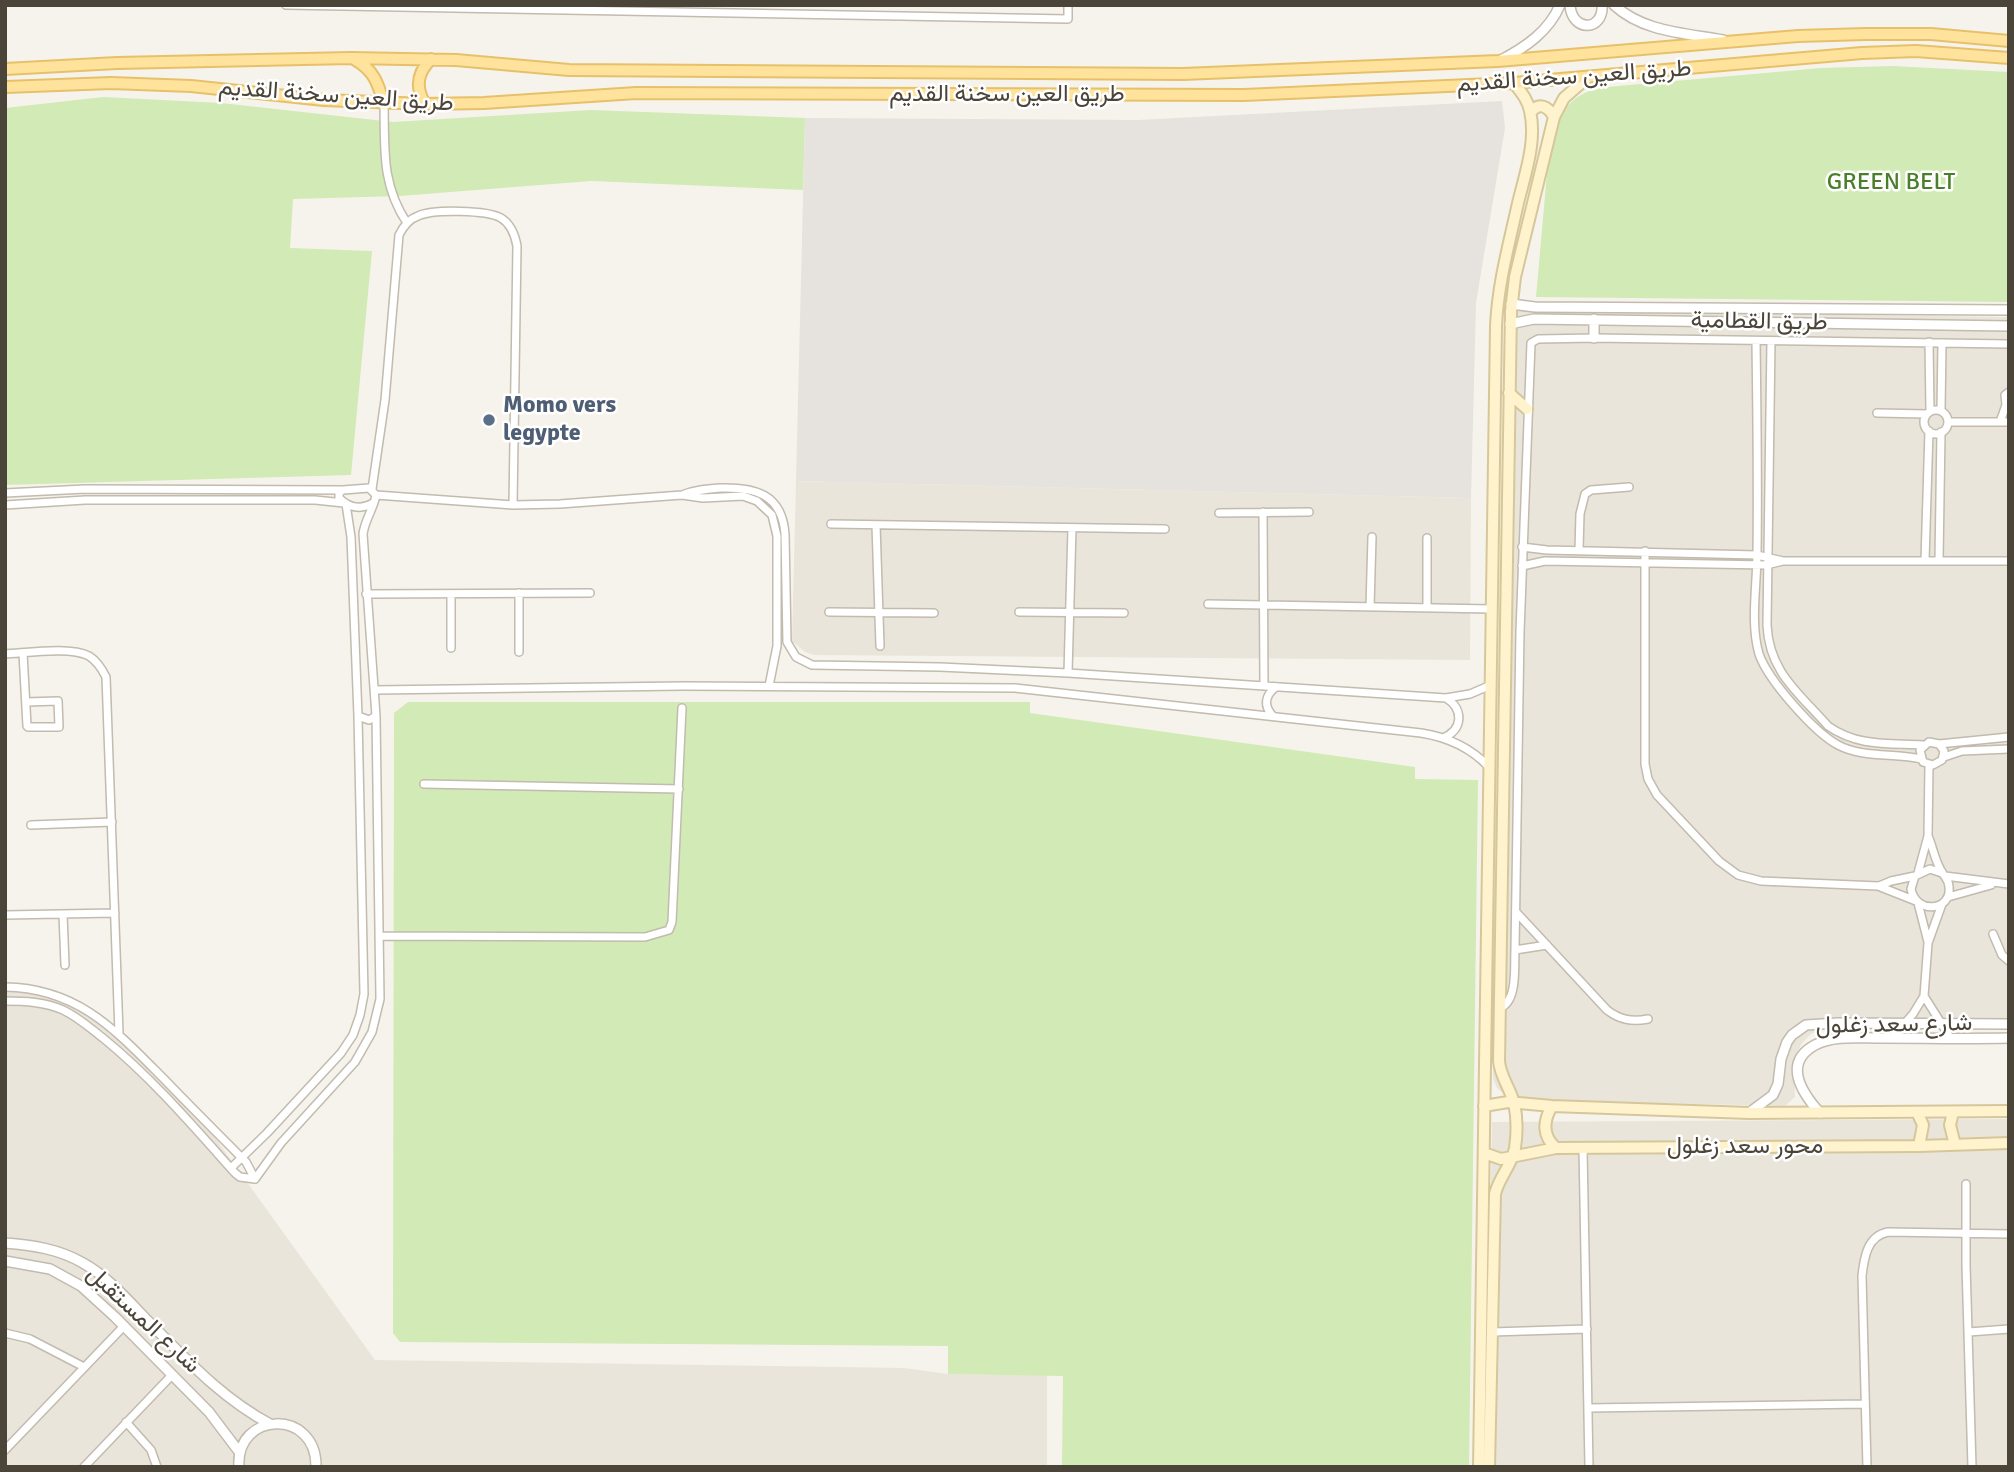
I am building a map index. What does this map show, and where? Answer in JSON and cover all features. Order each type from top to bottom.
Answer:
[{"type":"main road","name":"طريق العين سخنة القديم","points":[[5,69],[117,62],[351,58],[431,59],[580,71],[1183,74],[1498,61],[1866,34],[1931,34],[2009,41]]},
{"type":"main road","name":"طريق العين سخنة القديم","points":[[5,87],[111,83],[191,86],[384,104],[484,103],[636,93],[1182,96],[1514,83],[1862,53],[1916,51],[2009,58]]},
{"type":"main road","points":[[351,58],[371,71],[377,80],[384,104]]},
{"type":"main road","points":[[425,104],[418,85],[419,75],[431,59]]},
{"type":"main road","points":[[1489,1467],[1495,1194],[1498,1182],[1513,1156],[1515,1143],[1514,1103],[1500,1066],[1511,304],[1515,277],[1554,117],[1571,90],[1587,78]]},
{"type":"main road","points":[[1479,1467],[1497,308],[1502,273],[1530,156],[1532,134],[1531,112],[1527,101],[1514,83]]},
{"type":"main road","points":[[1531,112],[1538,106],[1543,106],[1551,111],[1554,117]]},
{"type":"main road","points":[[1509,393],[1527,409]]},
{"type":"main road","name":"محور سعد زغلول","points":[[1484,1106],[1514,1103],[1552,1107],[1749,1113],[2009,1111]]},
{"type":"main road","points":[[1552,1107],[1544,1128],[1550,1143],[1556,1148]]},
{"type":"main road","points":[[1917,1112],[1923,1125],[1919,1146]]},
{"type":"main road","points":[[1953,1112],[1950,1125],[1955,1145]]},
{"type":"main road","name":"محور سعد زغلول","points":[[1484,1153],[1501,1158],[1556,1148],[2009,1143]]},
{"type":"street","points":[[286,5],[1068,19],[1068,5]]},
{"type":"street","points":[[1498,61],[1517,51],[1543,31],[1560,5]]},
{"type":"street","points":[[1570,5],[1573,19],[1588,26],[1601,16],[1602,5]]},
{"type":"street","points":[[1614,5],[1624,15],[1648,26],[1735,42]]},
{"type":"street","points":[[384,104],[388,182],[394,202],[407,223]]},
{"type":"street","points":[[255,1179],[281,1143],[355,1062],[374,1024],[380,999],[376,716],[363,534],[374,496],[385,400],[397,243],[407,223],[427,213],[488,213],[500,218],[514,233],[517,246],[513,505]]},
{"type":"street","name":"طريق القطامية","points":[[1511,304],[1529,307],[2009,310]]},
{"type":"street","points":[[1931,309],[1931,325]]},
{"type":"street","name":"طريق القطامية","points":[[1510,324],[1534,318],[2009,326]]},
{"type":"street","points":[[1594,319],[1594,338]]},
{"type":"street","points":[[1500,1008],[1507,1006],[1511,997],[1515,950],[1522,547],[1530,347],[1534,340],[1594,338],[2009,344]]},
{"type":"street","points":[[1756,341],[1755,603],[1758,650],[1770,676],[1825,736],[1844,748],[1921,759],[1929,765],[1936,765],[1944,757],[1962,751],[2009,749]]},
{"type":"street","points":[[1771,341],[1766,565],[1770,653],[1775,664],[1828,726],[1854,741],[1923,745],[1933,741],[1943,748],[1944,757]]},
{"type":"street","points":[[1929,342],[1928,412],[1924,423],[1929,431],[1935,434],[1947,427],[1948,422],[1947,416],[1941,410],[1942,343]]},
{"type":"street","points":[[2000,422],[2006,405],[2005,395],[2009,392]]},
{"type":"street","points":[[1877,412],[1941,410]]},
{"type":"street","points":[[1948,422],[2009,422]]},
{"type":"street","points":[[1925,560],[1929,431]]},
{"type":"street","points":[[1938,560],[1941,432]]},
{"type":"street","points":[[1579,550],[1580,514],[1585,494],[1598,489],[1629,487]]},
{"type":"street","points":[[682,495],[702,489],[747,488],[760,493],[776,507],[785,526],[786,635],[792,653],[806,663],[1068,673],[1446,698],[1470,694],[1491,685]]},
{"type":"street","points":[[5,494],[85,489],[343,490],[374,496],[513,505],[682,495],[703,498],[743,496],[757,500],[772,515],[777,536],[776,654],[769,686]]},
{"type":"street","points":[[230,1168],[341,1053],[353,1035],[364,994],[351,537],[345,504],[338,495],[343,490]]},
{"type":"street","points":[[5,505],[85,500],[315,500],[364,507],[374,496]]},
{"type":"street","points":[[1263,512],[1264,686]]},
{"type":"street","points":[[1219,513],[1309,512]]},
{"type":"street","points":[[831,524],[1165,529]]},
{"type":"street","points":[[876,525],[880,646]]},
{"type":"street","points":[[1068,673],[1072,528]]},
{"type":"street","points":[[1370,607],[1371,537]]},
{"type":"street","points":[[1427,537],[1427,608]]},
{"type":"street","points":[[1522,547],[1757,555],[1783,561]]},
{"type":"street","points":[[1645,551],[1645,764],[1648,779],[1657,795],[1719,861],[1738,875],[1761,881],[1878,886],[1933,907],[1945,900],[1993,884]]},
{"type":"street","points":[[1522,566],[1545,561],[1757,565],[1783,561],[2009,561]]},
{"type":"street","points":[[519,593],[519,652]]},
{"type":"street","points":[[366,594],[590,593]]},
{"type":"street","points":[[451,594],[451,648]]},
{"type":"street","points":[[1208,604],[1492,609]]},
{"type":"street","points":[[829,612],[934,613]]},
{"type":"street","points":[[1019,612],[1124,613]]},
{"type":"street","points":[[5,654],[76,652],[89,656],[100,665],[106,677],[119,1033]]},
{"type":"street","points":[[23,653],[27,727],[60,726],[58,701],[26,702]]},
{"type":"street","points":[[776,654],[792,653]]},
{"type":"street","points":[[356,681],[362,675],[372,678]]},
{"type":"street","points":[[374,690],[769,686],[1015,688],[1421,733],[1443,738],[1468,749],[1489,768]]},
{"type":"street","points":[[1273,716],[1267,709],[1266,700],[1269,692],[1277,687]]},
{"type":"street","points":[[1794,704],[1802,696]]},
{"type":"street","points":[[1443,738],[1455,730],[1460,717],[1457,708],[1446,698]]},
{"type":"street","points":[[380,936],[645,937],[669,930],[672,922],[682,708]]},
{"type":"street","points":[[358,716],[369,720],[376,716]]},
{"type":"street","points":[[1939,744],[2009,737]]},
{"type":"street","points":[[1921,759],[1923,745]]},
{"type":"street","points":[[1928,943],[1911,889],[1928,836],[1929,765]]},
{"type":"street","points":[[425,784],[679,789]]},
{"type":"street","points":[[31,825],[112,822]]},
{"type":"street","points":[[1892,1038],[1924,996],[1928,943],[1949,884],[1928,836]]},
{"type":"street","points":[[1878,886],[1930,869],[1993,884],[2009,884]]},
{"type":"street","points":[[1516,912],[1616,1017],[1637,1021],[1648,1019]]},
{"type":"street","points":[[5,915],[115,913]]},
{"type":"street","points":[[62,914],[65,965]]},
{"type":"street","points":[[1993,934],[2002,955],[2009,961]]},
{"type":"street","points":[[1515,950],[1547,945]]},
{"type":"street","points":[[5,987],[38,990],[60,996],[90,1011],[119,1033],[242,1158],[255,1179]]},
{"type":"street","points":[[1924,996],[1951,1039]]},
{"type":"street","points":[[5,1001],[41,1003],[80,1020],[125,1056],[164,1094],[230,1168],[240,1177],[255,1179]]},
{"type":"street","name":"شارع سعد زغلول","points":[[1749,1113],[1765,1104],[1773,1095],[1778,1084],[1783,1052],[1791,1035],[1806,1026],[1824,1023],[2009,1024]]},
{"type":"street","name":"شارع سعد زغلول","points":[[1820,1113],[1801,1087],[1798,1063],[1803,1054],[1814,1045],[1836,1039],[2009,1038]]},
{"type":"street","points":[[1583,1148],[1589,1467]]},
{"type":"street","points":[[1966,1184],[1972,1467]]},
{"type":"street","points":[[1867,1467],[1862,1276],[1867,1249],[1882,1233],[2009,1234]]},
{"type":"street","name":"شارع المستقبل","points":[[5,1243],[49,1249],[82,1262],[95,1271],[120,1291],[219,1391],[270,1424],[287,1424],[302,1432],[313,1445],[316,1467]]},
{"type":"street","name":"شارع المستقبل","points":[[5,1261],[36,1265],[65,1276],[81,1286],[209,1412],[240,1453]]},
{"type":"street","points":[[5,1450],[124,1326]]},
{"type":"street","points":[[1492,1332],[1587,1329]]},
{"type":"street","points":[[1969,1332],[2009,1329]]},
{"type":"street","points":[[5,1333],[30,1339],[84,1367]]},
{"type":"street","points":[[84,1467],[172,1375]]},
{"type":"street","points":[[1588,1408],[1864,1404]]},
{"type":"street","points":[[126,1422],[151,1450],[158,1467]]},
{"type":"street","points":[[239,1467],[240,1453],[251,1433],[270,1424]]},
{"type":"shaded area","points":[[1502,101],[1505,128],[1476,303],[1471,498],[796,481],[805,118],[1138,120]]},
{"type":"shaded area","points":[[1513,308],[2009,317],[2009,1030],[1822,1029],[1811,1034],[1797,1053],[1794,1065],[1795,1097],[1785,1106],[1511,1100],[1497,1088],[1493,1079],[1492,985],[1498,825],[1504,320],[1506,313]]},
{"type":"shaded area","points":[[796,481],[1471,498],[1470,660],[814,655],[805,652],[792,641]]},
{"type":"shaded area","points":[[56,990],[128,1042],[203,1121],[375,1360],[904,1368],[948,1374],[1047,1375],[1047,1467],[5,1467],[5,991]]},
{"type":"shaded area","points":[[2009,1119],[2009,1467],[1486,1467],[1492,1122]]},
{"type":"green space","name":"GREEN BELT","points":[[1892,66],[2009,72],[2009,302],[1536,297],[1550,140],[1564,111],[1577,98],[1595,89],[1607,87],[1821,68]]},
{"type":"green space","points":[[103,97],[221,103],[393,122],[591,110],[805,118],[803,190],[591,181],[400,196],[293,199],[290,248],[372,251],[351,475],[5,485],[5,108]]},
{"type":"green space","points":[[408,702],[1030,702],[1030,713],[1415,767],[1415,779],[1478,780],[1469,1467],[1062,1467],[1063,1376],[948,1374],[948,1346],[400,1342],[393,1333],[394,713]]},
{"type":"place","name":"Momo vers legypte","points":[[489,420]]}]
